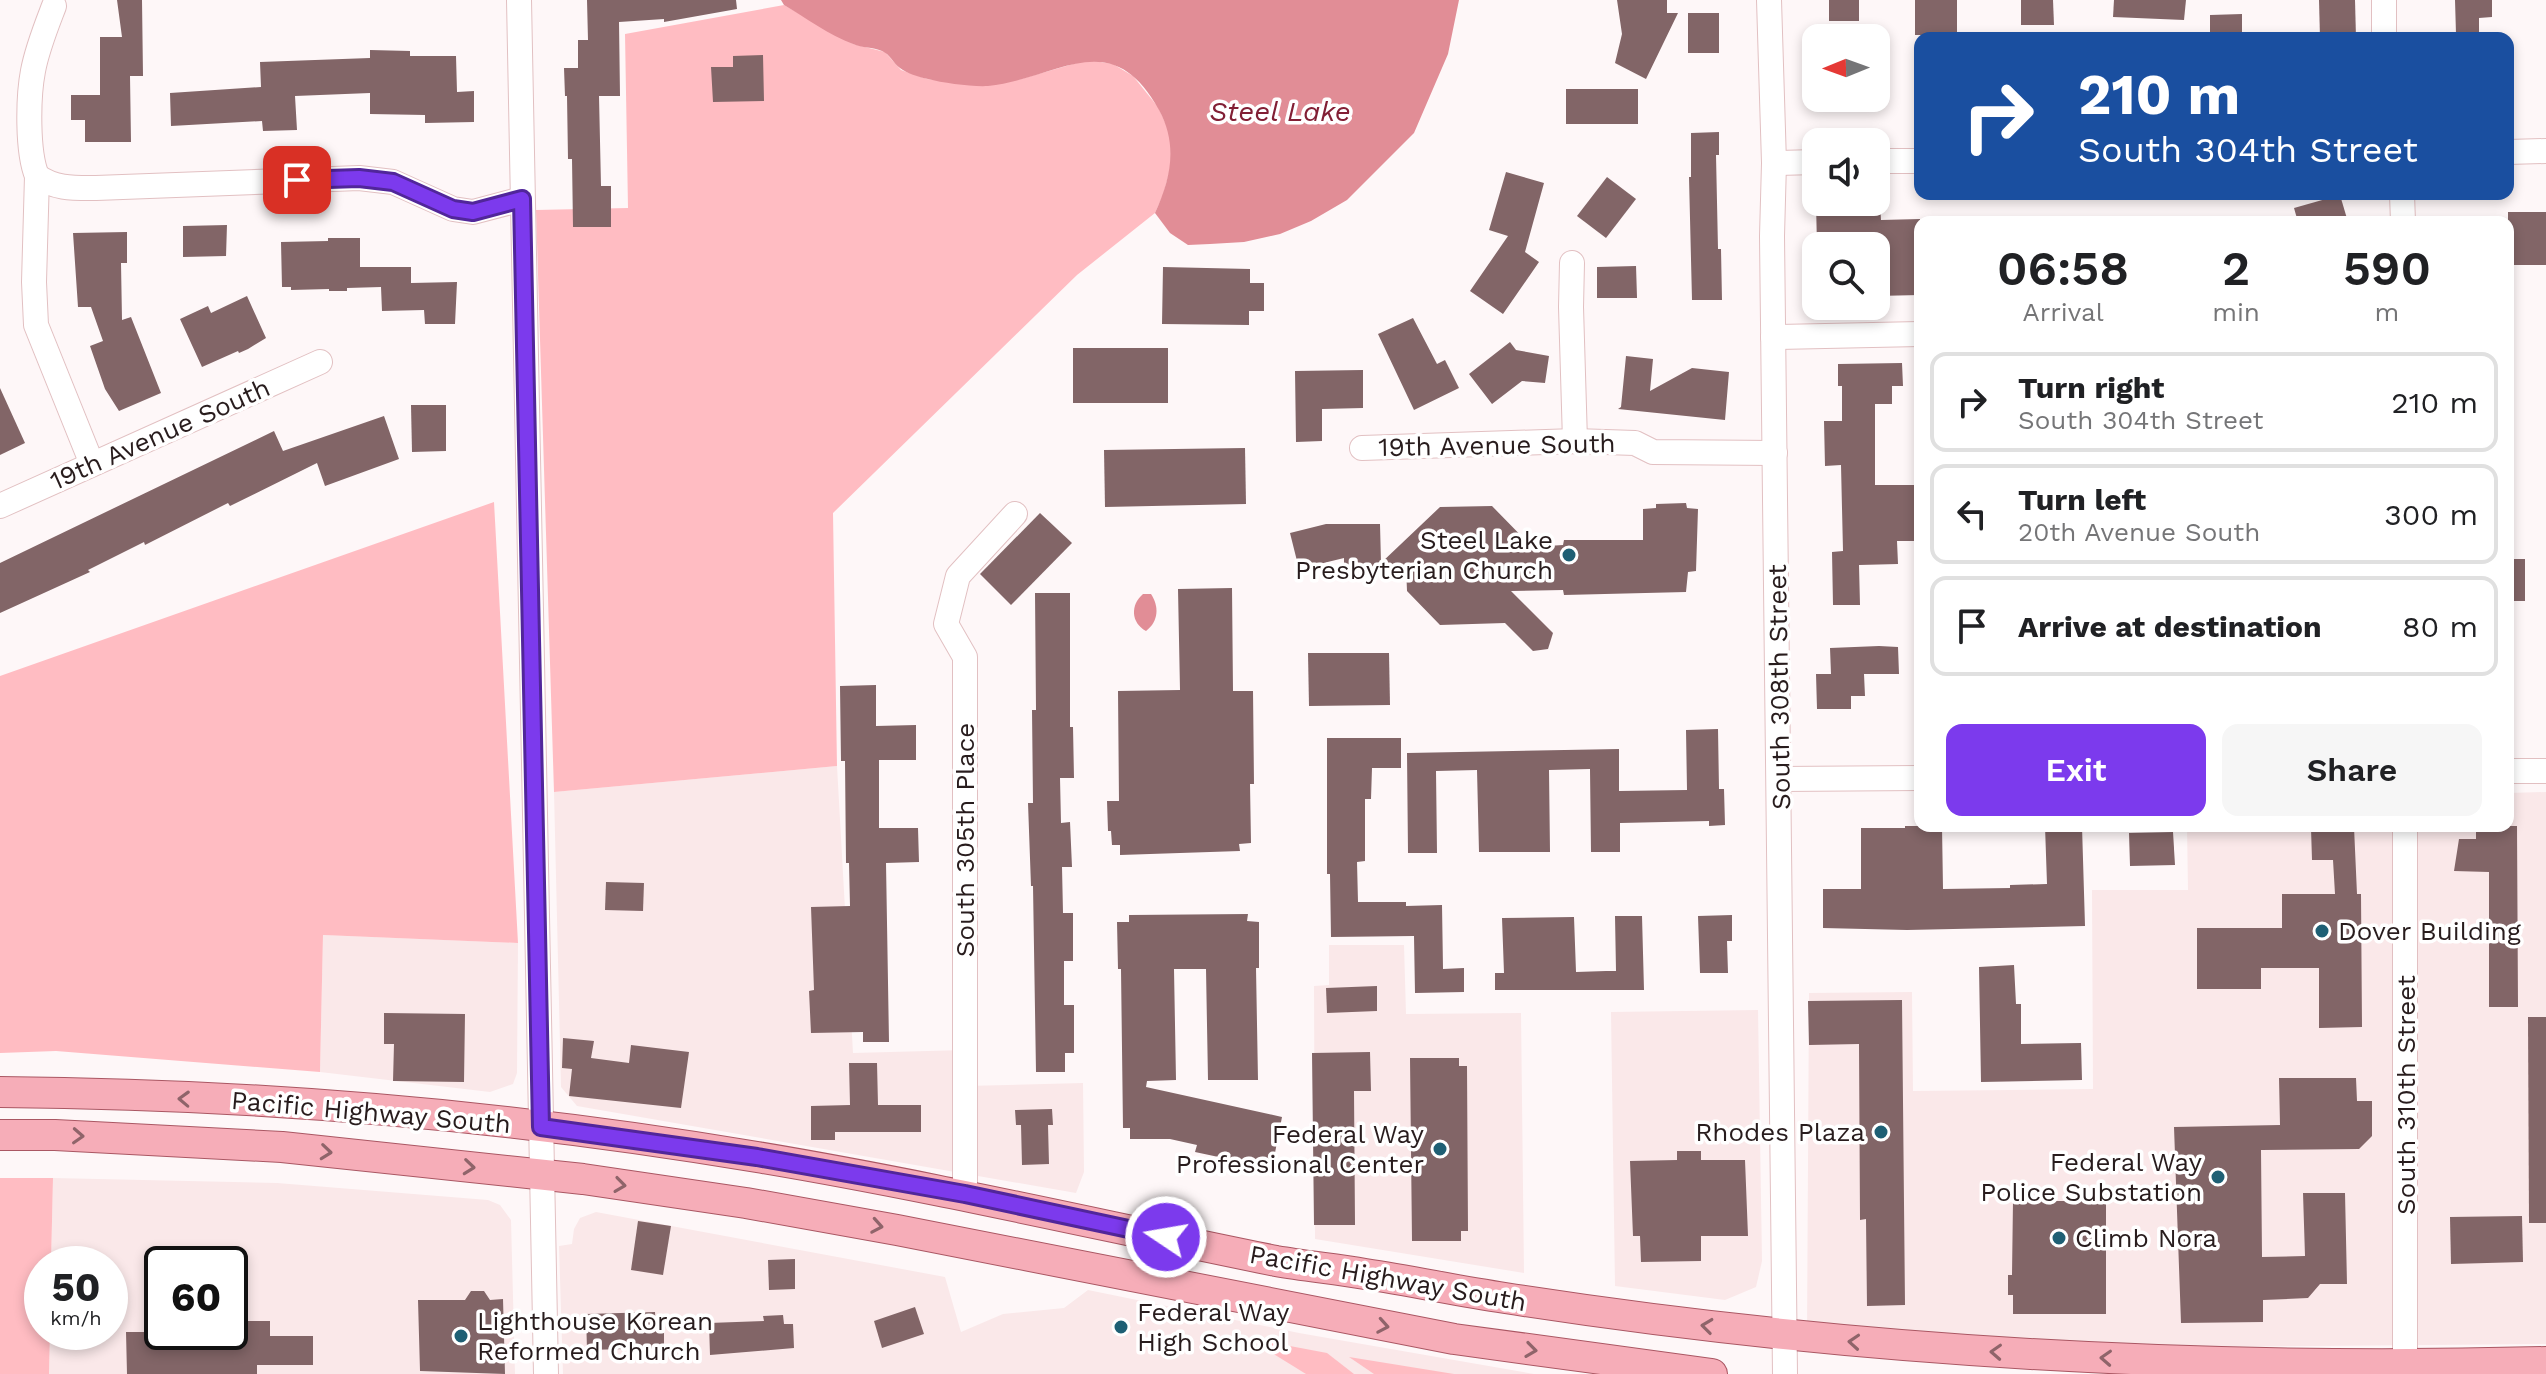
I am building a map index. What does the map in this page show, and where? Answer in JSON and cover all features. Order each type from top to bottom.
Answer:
[{"type":"main road","name":"Pacific Highway South","points":[[0,1092],[223,1100],[467,1118],[541,1127],[757,1157],[965,1194],[1283,1262],[1615,1315],[1785,1335],[1971,1351],[2150,1361],[2546,1362]]},
{"type":"main road","name":"Pacific Highway South","points":[[0,1135],[282,1147],[543,1175],[746,1203],[1454,1339],[1712,1374]]},
{"type":"street","points":[[519,0],[546,1374]]},
{"type":"street","name":"South 308th Street","points":[[1769,0],[1774,163],[1773,337],[1785,1374]]},
{"type":"street","points":[[2384,0],[2384,32]]},
{"type":"street","points":[[54,6],[32,73],[31,145],[37,176],[36,325],[92,464]]},
{"type":"street","points":[[2514,152],[2546,151]]},
{"type":"street","points":[[1890,161],[1914,161]]},
{"type":"street","points":[[1774,163],[1802,162]]},
{"type":"street","points":[[37,176],[59,187],[96,188],[359,178],[393,182],[453,209],[473,212],[522,199]]},
{"type":"street","points":[[1572,263],[1575,441]]},
{"type":"street","points":[[1773,337],[1914,334]]},
{"type":"street","name":"19th Avenue South","points":[[0,506],[320,362]]},
{"type":"street","name":"19th Avenue South","points":[[1362,448],[1575,441],[1635,443],[1653,452],[1775,453]]},
{"type":"street","name":"South 305th Place","points":[[965,1194],[965,657],[946,624],[958,576],[1015,514]]},
{"type":"street","points":[[2514,771],[2546,771]]},
{"type":"street","points":[[1780,779],[1914,778]]},
{"type":"street","name":"South 310th Street","points":[[2405,832],[2405,1363]]},
{"type":"shaded area","points":[[784,5],[853,44],[885,52],[901,70],[927,79],[985,86],[1087,60],[1113,64],[1133,76],[1158,107],[1170,133],[1173,159],[1163,195],[1155,213],[1077,275],[833,513],[837,766],[554,792],[536,210],[628,208],[625,34]]},
{"type":"shaded area","points":[[494,502],[518,943],[323,935],[320,1072],[56,1051],[0,1053],[0,676]]},
{"type":"shaded area","points":[[837,766],[853,1053],[965,1050],[966,1086],[1083,1083],[1084,1172],[1076,1193],[577,1106],[561,1087],[554,792]]},
{"type":"shaded area","points":[[2546,792],[2546,1344],[2195,1347],[1807,1334],[1809,993],[1912,992],[1913,1091],[2093,1089],[2092,890],[2188,890],[2187,832],[2514,832],[2514,793]]},
{"type":"shaded area","points":[[323,935],[518,943],[517,1073],[513,1084],[490,1092],[320,1072]]},
{"type":"shaded area","points":[[1329,945],[1404,945],[1406,1014],[1521,1013],[1524,1273],[1315,1239],[1314,986],[1329,985]]},
{"type":"shaded area","points":[[1758,1010],[1762,1261],[1756,1287],[1725,1300],[1615,1286],[1611,1012]]},
{"type":"shaded area","points":[[0,1178],[53,1178],[51,1246],[24,1246],[24,1350],[50,1350],[49,1374],[0,1374]]},
{"type":"shaded area","points":[[53,1178],[277,1183],[488,1200],[500,1205],[511,1220],[515,1374],[49,1374],[50,1350],[128,1350],[128,1246],[51,1246]]},
{"type":"shaded area","points":[[596,1212],[945,1277],[961,1332],[1003,1314],[1064,1308],[1088,1290],[1299,1333],[1534,1374],[563,1374],[559,1246],[572,1244],[574,1229],[580,1218]]},
{"type":"shaded area","points":[[1269,1342],[1327,1353],[1354,1374],[1306,1374],[1272,1353]]},
{"type":"shaded area","points":[[1349,1357],[1454,1374],[1374,1374]]},
{"type":"water","name":"Steel Lake","points":[[781,0],[1459,0],[1448,54],[1414,133],[1347,200],[1311,221],[1280,234],[1244,242],[1188,245],[1170,233],[1155,213],[1170,162],[1165,123],[1141,84],[1122,69],[1102,62],[1082,63],[988,86],[934,80],[903,70],[882,51],[835,36],[784,5]]},
{"type":"water","points":[[1143,594],[1151,594],[1156,608],[1153,623],[1146,631],[1137,623],[1134,614],[1136,603]]},
{"type":"building","points":[[117,0],[142,0],[143,76],[130,76],[131,142],[85,142],[85,120],[71,120],[71,95],[100,95],[100,37],[122,37]]},
{"type":"building","points":[[587,0],[736,0],[737,9],[664,22],[664,19],[619,22],[620,96],[599,96],[601,186],[611,186],[611,227],[573,227],[572,159],[568,159],[564,68],[578,68],[578,40],[588,40]]},
{"type":"building","points":[[1617,0],[1667,0],[1667,13],[1678,13],[1646,79],[1615,63],[1622,34]]},
{"type":"building","points":[[1829,0],[1859,0],[1859,21],[1829,21]]},
{"type":"building","points":[[1915,0],[1957,0],[1957,32],[1915,32]]},
{"type":"building","points":[[2021,0],[2053,0],[2054,25],[2021,25]]},
{"type":"building","points":[[2114,0],[2186,0],[2184,20],[2113,17]]},
{"type":"building","points":[[2319,0],[2355,0],[2356,32],[2320,32]]},
{"type":"building","points":[[2455,0],[2492,0],[2492,17],[2479,18],[2479,32],[2456,32]]},
{"type":"building","points":[[1688,13],[1719,13],[1719,53],[1688,53]]},
{"type":"building","points":[[2242,14],[2242,32],[2210,32],[2210,15]]},
{"type":"building","points":[[370,50],[410,51],[410,56],[456,56],[457,92],[474,91],[474,122],[425,123],[425,115],[370,114],[370,93],[295,96],[297,130],[263,131],[262,121],[171,126],[170,93],[261,87],[260,62],[370,58]]},
{"type":"building","points":[[763,55],[764,101],[713,102],[711,67],[733,67],[733,56]]},
{"type":"building","points":[[1566,89],[1638,89],[1638,124],[1566,124]]},
{"type":"building","points":[[1719,132],[1719,155],[1716,155],[1722,300],[1692,300],[1691,133]]},
{"type":"building","points":[[1506,172],[1544,183],[1525,252],[1539,262],[1503,314],[1470,291],[1508,236],[1489,230]]},
{"type":"building","points":[[1607,177],[1636,199],[1606,238],[1577,216]]},
{"type":"building","points":[[2322,200],[2341,200],[2346,216],[2296,216],[2294,208]]},
{"type":"building","points":[[2508,212],[2546,212],[2546,265],[2514,265],[2514,216],[2508,216]]},
{"type":"building","points":[[1816,216],[1914,219],[1914,295],[1890,296],[1890,232],[1817,232]]},
{"type":"building","points":[[227,225],[226,256],[183,257],[183,226]]},
{"type":"building","points":[[127,232],[127,263],[121,263],[122,320],[131,317],[161,393],[119,411],[105,389],[90,346],[103,341],[91,307],[78,307],[73,233]]},
{"type":"building","points":[[328,238],[360,238],[360,267],[411,267],[411,283],[457,282],[455,324],[425,324],[424,310],[382,311],[381,287],[329,291],[282,287],[281,242],[328,241]]},
{"type":"building","points":[[1636,266],[1637,298],[1597,298],[1597,267]]},
{"type":"building","points":[[1163,267],[1250,269],[1250,283],[1264,283],[1264,311],[1249,311],[1249,325],[1162,324]]},
{"type":"building","points":[[247,296],[266,338],[248,349],[202,367],[180,319],[208,306],[211,313]]},
{"type":"building","points":[[1413,318],[1437,364],[1445,360],[1459,388],[1414,410],[1378,334]]},
{"type":"building","points":[[1510,342],[1516,350],[1549,356],[1545,383],[1522,381],[1492,404],[1469,374]]},
{"type":"building","points":[[1073,348],[1168,348],[1168,403],[1073,403]]},
{"type":"building","points":[[1626,356],[1653,359],[1650,391],[1692,368],[1729,372],[1725,420],[1618,409],[1621,407]]},
{"type":"building","points":[[1902,363],[1903,386],[1892,386],[1892,404],[1875,404],[1875,485],[1914,485],[1914,541],[1897,541],[1898,564],[1859,565],[1860,605],[1833,605],[1832,552],[1843,551],[1841,465],[1825,466],[1824,421],[1842,421],[1842,386],[1838,386],[1838,364]]},
{"type":"building","points":[[1363,370],[1363,408],[1322,409],[1322,441],[1296,442],[1295,371]]},
{"type":"building","points":[[0,388],[25,443],[0,455]]},
{"type":"building","points":[[411,405],[446,405],[446,451],[412,452]]},
{"type":"building","points":[[384,416],[399,459],[325,486],[317,463],[145,545],[144,542],[88,570],[90,572],[0,613],[0,563],[274,431],[283,451]]},
{"type":"building","points":[[1245,448],[1246,504],[1105,507],[1104,450]]},
{"type":"building","points":[[1686,503],[1687,508],[1698,509],[1696,571],[1688,572],[1686,592],[1564,595],[1563,590],[1511,591],[1553,633],[1548,649],[1533,651],[1505,623],[1440,625],[1407,591],[1406,566],[1344,567],[1344,558],[1299,569],[1290,533],[1326,524],[1380,524],[1381,563],[1440,507],[1492,506],[1532,547],[1563,545],[1564,540],[1643,540],[1643,509],[1656,508],[1656,504]]},
{"type":"building","points":[[1040,513],[1072,543],[1011,605],[980,574]]},
{"type":"building","points":[[2514,559],[2525,559],[2525,601],[2514,601]]},
{"type":"building","points":[[1232,588],[1233,691],[1253,691],[1251,843],[1239,844],[1240,851],[1120,855],[1120,845],[1112,845],[1111,831],[1108,831],[1107,801],[1119,801],[1118,691],[1180,690],[1178,589]]},
{"type":"building","points":[[1035,593],[1070,593],[1070,727],[1073,727],[1074,778],[1060,778],[1061,823],[1070,822],[1072,867],[1062,867],[1063,913],[1073,913],[1073,961],[1064,961],[1064,1005],[1074,1005],[1074,1053],[1065,1053],[1065,1072],[1036,1072],[1033,886],[1028,803],[1033,803]]},
{"type":"building","points":[[1898,647],[1899,674],[1864,674],[1865,696],[1851,696],[1851,709],[1817,709],[1816,674],[1831,674],[1830,648]]},
{"type":"building","points":[[1308,653],[1389,653],[1390,705],[1309,706]]},
{"type":"building","points":[[876,685],[876,726],[916,725],[916,760],[879,760],[879,828],[918,828],[919,862],[886,863],[889,1042],[863,1042],[863,1032],[811,1033],[809,991],[814,990],[811,907],[850,906],[849,863],[846,863],[845,761],[841,761],[840,686]]},
{"type":"building","points":[[1718,729],[1719,789],[1724,789],[1725,825],[1709,826],[1709,821],[1620,823],[1620,852],[1591,852],[1590,769],[1549,770],[1550,852],[1479,852],[1477,770],[1436,771],[1437,853],[1408,853],[1407,753],[1619,749],[1619,791],[1687,790],[1686,730]]},
{"type":"building","points":[[1327,738],[1401,738],[1401,768],[1372,768],[1371,799],[1365,799],[1365,861],[1357,862],[1358,902],[1442,905],[1443,969],[1464,968],[1464,992],[1415,993],[1414,936],[1331,937],[1330,874],[1327,874]]},
{"type":"building","points":[[1914,826],[1914,832],[1942,832],[1943,889],[2047,884],[2045,832],[2082,832],[2085,926],[1907,930],[1823,928],[1823,889],[1861,889],[1861,828]]},
{"type":"building","points":[[2514,826],[2517,826],[2518,1007],[2489,1007],[2489,872],[2454,871],[2459,839],[2476,839],[2476,832],[2514,832]]},
{"type":"building","points":[[2173,832],[2175,865],[2130,866],[2129,833]]},
{"type":"building","points":[[2311,832],[2354,832],[2357,894],[2361,894],[2362,1027],[2319,1028],[2319,968],[2261,968],[2261,989],[2197,989],[2197,928],[2282,928],[2282,894],[2335,894],[2333,860],[2312,860]]},
{"type":"building","points":[[606,882],[644,883],[643,911],[605,910]]},
{"type":"building","points":[[1248,914],[1247,921],[1259,922],[1259,968],[1256,968],[1258,1080],[1208,1080],[1206,969],[1174,969],[1176,1080],[1147,1081],[1146,1087],[1282,1117],[1273,1163],[1262,1160],[1261,1166],[1195,1152],[1197,1145],[1170,1139],[1130,1139],[1130,1128],[1123,1128],[1121,969],[1118,969],[1117,922],[1129,922],[1129,915]]},
{"type":"building","points":[[1732,915],[1732,941],[1727,941],[1728,973],[1700,973],[1698,916]]},
{"type":"building","points":[[1615,916],[1642,916],[1644,990],[1495,990],[1495,973],[1504,973],[1502,918],[1574,917],[1576,972],[1616,971]]},
{"type":"building","points":[[2014,965],[2016,1004],[2021,1004],[2021,1044],[2081,1043],[2082,1080],[1981,1082],[1979,967]]},
{"type":"building","points":[[1377,986],[1377,1011],[1327,1013],[1326,988]]},
{"type":"building","name":"Rhodes Plaza","points":[[1902,1000],[1905,1305],[1867,1306],[1866,1219],[1860,1220],[1859,1044],[1809,1045],[1808,1001]]},
{"type":"building","points":[[384,1013],[465,1014],[464,1082],[393,1081],[394,1044],[384,1044]]},
{"type":"building","points":[[2528,1017],[2546,1017],[2546,1223],[2529,1223]]},
{"type":"building","points":[[563,1038],[594,1041],[591,1058],[629,1063],[631,1045],[689,1052],[681,1108],[569,1096],[572,1069],[562,1068]]},
{"type":"building","points":[[1370,1052],[1371,1091],[1354,1091],[1355,1225],[1314,1225],[1312,1053]]},
{"type":"building","name":"Federal Way Professional Center","points":[[1410,1058],[1459,1058],[1459,1066],[1467,1066],[1468,1231],[1461,1231],[1461,1241],[1412,1241]]},
{"type":"building","points":[[849,1063],[877,1063],[878,1105],[921,1105],[921,1132],[835,1132],[835,1140],[811,1140],[811,1106],[850,1105]]},
{"type":"building","points":[[2279,1078],[2356,1078],[2357,1101],[2372,1101],[2372,1136],[2359,1149],[2261,1150],[2262,1257],[2305,1256],[2303,1193],[2345,1193],[2347,1284],[2320,1284],[2308,1298],[2263,1300],[2263,1322],[2181,1323],[2174,1127],[2280,1125]]},
{"type":"building","points":[[1052,1109],[1053,1125],[1048,1125],[1049,1164],[1022,1165],[1021,1125],[1016,1125],[1015,1110]]},
{"type":"building","points":[[1677,1151],[1701,1151],[1701,1160],[1745,1160],[1748,1236],[1701,1236],[1701,1261],[1641,1262],[1640,1236],[1633,1236],[1630,1161],[1677,1160]]},
{"type":"building","name":"Climb Nora","points":[[2013,1201],[2106,1201],[2106,1314],[2013,1314],[2013,1295],[2008,1295],[2008,1275],[2012,1275]]},
{"type":"building","points":[[2522,1216],[2523,1262],[2451,1264],[2450,1217]]},
{"type":"building","points":[[638,1221],[671,1226],[663,1275],[631,1270]]},
{"type":"building","points":[[795,1259],[795,1289],[769,1290],[768,1260]]},
{"type":"building","name":"Lighthouse Korean Reformed Church","points":[[471,1291],[484,1291],[490,1300],[503,1299],[505,1374],[420,1371],[418,1300],[465,1300]]},
{"type":"building","points":[[915,1307],[924,1334],[882,1348],[874,1321]]},
{"type":"building","points":[[655,1312],[656,1332],[664,1332],[664,1348],[587,1350],[586,1314]]},
{"type":"building","points":[[783,1315],[784,1324],[793,1324],[794,1348],[710,1355],[709,1323],[764,1321],[763,1316]]},
{"type":"building","points":[[248,1321],[270,1321],[270,1336],[313,1336],[313,1365],[257,1365],[257,1374],[127,1374],[128,1332],[144,1332],[144,1350],[248,1350]]},
{"type":"place","name":"Steel Lake Presbyterian Church","points":[[1569,555]]},
{"type":"place","name":"Dover Building","points":[[2322,931]]},
{"type":"place","name":"Rhodes Plaza","points":[[1881,1132]]},
{"type":"place","name":"Federal Way Professional Center","points":[[1440,1149]]},
{"type":"place","name":"Federal Way Police Substation","points":[[2218,1177]]},
{"type":"place","name":"Climb Nora","points":[[2059,1238]]},
{"type":"place","name":"Federal Way High School","points":[[1121,1327]]},
{"type":"place","name":"Lighthouse Korean Reformed Church","points":[[461,1336]]},
{"type":"route","points":[[297,180],[359,178],[393,182],[453,209],[473,212],[522,199],[541,1127],[757,1157],[965,1194],[1166,1237]]}]
